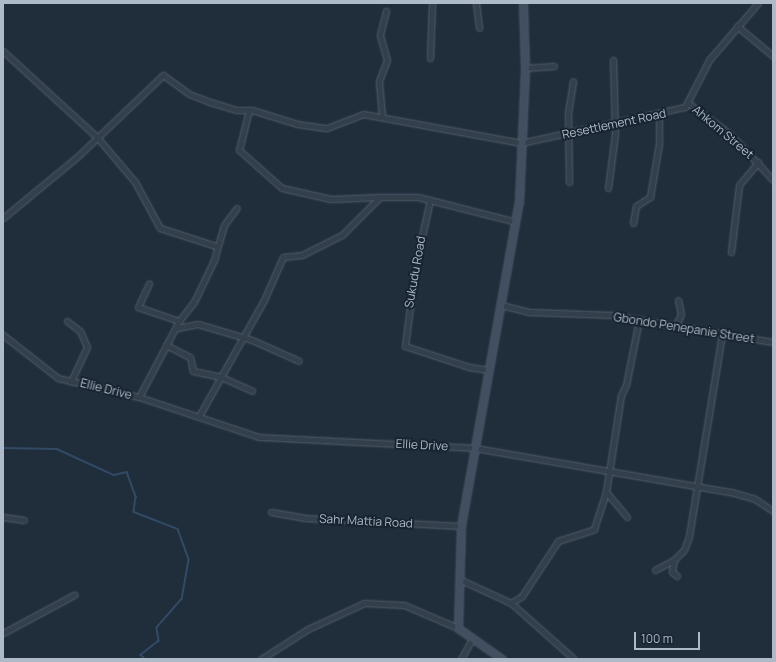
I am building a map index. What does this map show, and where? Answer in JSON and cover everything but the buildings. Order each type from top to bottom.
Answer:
[{"type":"main road","points":[[502,659],[473,637],[458,628],[461,580],[461,526],[488,370],[516,222],[525,68],[523,3]]},
{"type":"street","points":[[430,58],[432,3]]},
{"type":"street","points":[[476,3],[479,28]]},
{"type":"street","points":[[688,103],[697,79],[737,26],[758,3]]},
{"type":"street","points":[[382,116],[379,81],[386,60],[380,35],[386,11]]},
{"type":"street","points":[[737,26],[773,55]]},
{"type":"street","points":[[3,51],[97,137],[135,182],[160,228],[216,246]]},
{"type":"street","points":[[608,188],[615,121],[613,60]]},
{"type":"street","points":[[525,68],[554,66]]},
{"type":"street","points":[[3,218],[27,195],[97,137],[163,75],[189,94],[236,110],[249,110],[296,124],[327,128],[363,114],[382,116],[521,143]]},
{"type":"street","points":[[569,182],[567,135],[574,81]]},
{"type":"street","name":"Resettlement Road","points":[[521,143],[533,138],[567,135],[615,121],[680,110],[688,103]]},
{"type":"street","name":"Ahkom Street","points":[[688,103],[730,134],[758,162],[773,180]]},
{"type":"street","points":[[249,110],[239,150],[282,188],[331,199],[380,197],[430,200],[516,222]]},
{"type":"street","points":[[633,223],[636,206],[650,197],[659,144],[659,114]]},
{"type":"street","name":"Resettlement Road","points":[[522,133],[533,138]]},
{"type":"street","points":[[731,252],[738,185],[758,162]]},
{"type":"street","points":[[199,416],[271,286],[283,257],[302,255],[342,235],[380,197]]},
{"type":"street","name":"Sukudu Road","points":[[430,200],[415,268],[405,346],[469,367],[488,370]]},
{"type":"street","points":[[139,397],[166,345],[177,328],[179,321],[194,302],[214,260],[216,246],[224,225],[237,208]]},
{"type":"street","points":[[149,282],[138,307],[179,321]]},
{"type":"street","points":[[675,327],[681,314],[678,300]]},
{"type":"street","name":"Gbondo Penepanie Street","points":[[501,305],[530,312],[550,310],[639,320],[722,335],[773,342]]},
{"type":"street","points":[[511,603],[526,591],[558,541],[594,529],[606,492],[621,395],[626,385],[639,320]]},
{"type":"street","points":[[68,321],[80,332],[87,347],[71,381]]},
{"type":"street","points":[[177,328],[198,324],[242,339],[252,340],[299,361]]},
{"type":"street","points":[[655,570],[674,560],[684,550],[689,536],[722,335]]},
{"type":"street","name":"Ellie Drive","points":[[3,336],[50,374],[71,381],[139,397],[259,437],[279,440],[475,448],[610,473],[697,485],[755,499],[773,511]]},
{"type":"street","points":[[166,345],[190,357],[193,371],[221,377],[252,391]]},
{"type":"street","points":[[606,492],[627,517]]},
{"type":"street","name":"Sahr Mattia Road","points":[[271,512],[305,518],[461,526]]},
{"type":"street","points":[[3,517],[24,520]]},
{"type":"street","points":[[674,560],[672,572],[677,576]]},
{"type":"street","points":[[461,580],[511,603],[574,659]]},
{"type":"street","points":[[3,633],[74,595]]},
{"type":"street","points":[[261,659],[308,629],[364,603],[404,605],[458,628]]},
{"type":"street","points":[[461,659],[473,637]]},
{"type":"waterway","points":[[3,448],[57,449],[114,475],[127,472],[136,497],[134,512],[178,529],[189,560],[182,599],[157,628],[159,641],[141,655],[145,659]]}]
